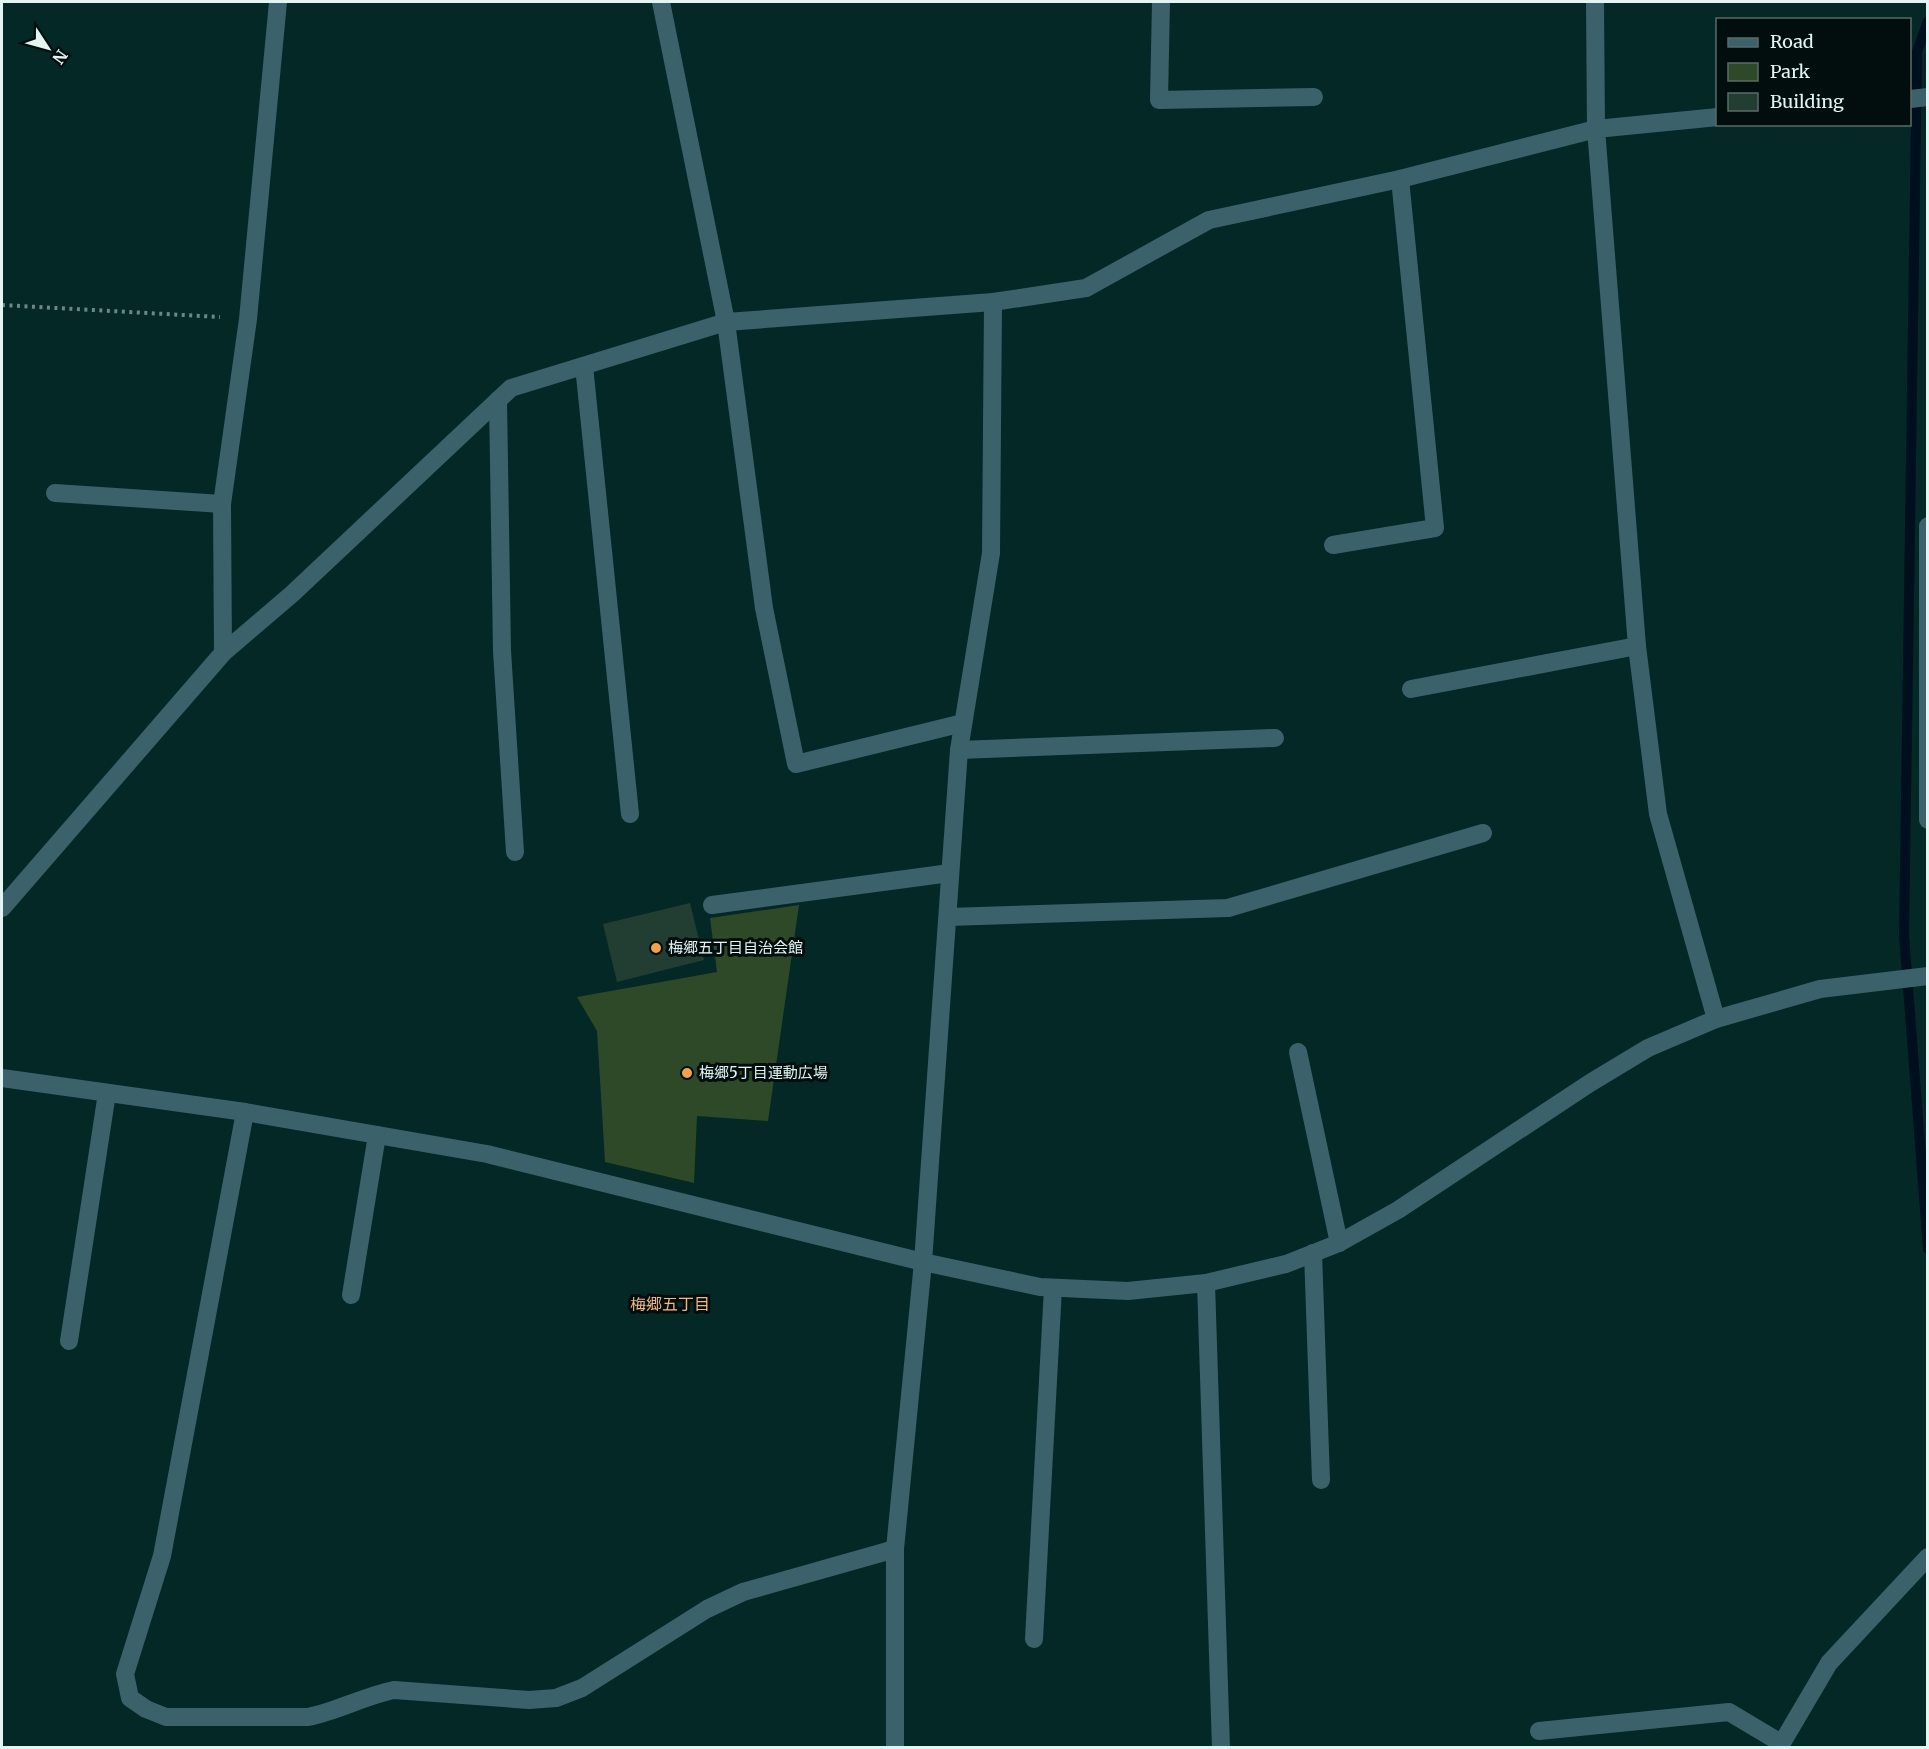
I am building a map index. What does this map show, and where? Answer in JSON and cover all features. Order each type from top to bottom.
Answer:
[{"type":"street","points":[[223,653],[222,504],[248,319],[278,2]]},
{"type":"street","points":[[661,2],[726,322],[764,608],[796,764],[963,723]]},
{"type":"street","points":[[1161,2],[1160,100],[1314,97]]},
{"type":"street","points":[[1595,2],[1596,129],[1637,646],[1658,814],[1716,1019]]},
{"type":"street","points":[[1911,99],[1928,97]]},
{"type":"street","points":[[2,908],[223,653],[292,594],[511,388],[726,322],[993,302],[1086,288],[1209,220],[1400,179],[1596,129],[1716,117]]},
{"type":"street","points":[[1333,545],[1435,528],[1400,179]]},
{"type":"street","points":[[895,1748],[895,1549],[923,1262],[959,750],[991,553],[993,302]]},
{"type":"street","points":[[584,366],[630,814]]},
{"type":"street","points":[[498,400],[502,651],[515,852]]},
{"type":"street","points":[[55,493],[222,504]]},
{"type":"street","points":[[1928,526],[1928,820]]},
{"type":"street","points":[[1411,689],[1637,646]]},
{"type":"street","points":[[959,750],[1275,738]]},
{"type":"street","points":[[948,917],[1228,908],[1483,833]]},
{"type":"street","points":[[712,905],[950,873]]},
{"type":"street","points":[[2,1078],[245,1112],[486,1154],[923,1262],[1053,1288],[1128,1291],[1206,1283],[1286,1263],[1339,1244],[1398,1210],[1590,1083],[1648,1048],[1716,1019],[1820,989],[1928,976]]},
{"type":"street","points":[[1298,1052],[1339,1244]]},
{"type":"street","points":[[69,1341],[107,1093]]},
{"type":"street","points":[[245,1112],[162,1556],[125,1674],[130,1698],[146,1710],[166,1717],[308,1717],[329,1713],[374,1694],[394,1690],[529,1700],[556,1698],[582,1688],[707,1609],[743,1592],[895,1549]]},
{"type":"street","points":[[351,1295],[377,1135]]},
{"type":"street","points":[[1313,1253],[1321,1480]]},
{"type":"street","points":[[1206,1283],[1221,1748]]},
{"type":"street","points":[[1034,1639],[1053,1288]]},
{"type":"street","points":[[1539,1731],[1729,1712],[1780,1745],[1829,1663],[1928,1557]]},
{"type":"path","points":[[2,305],[248,319]]},
{"type":"green space","name":"梅郷5丁目運動広場","points":[[799,905],[768,1121],[697,1116],[694,1183],[605,1162],[597,1031],[577,997],[717,972],[710,918]]},
{"type":"building","points":[[690,903],[704,960],[617,982],[603,924]]},
{"type":"waterway","points":[[1928,21],[1917,52],[1904,935],[1928,1249]]},
{"type":"place","name":"梅郷五丁目自治会館","points":[[656,948]]},
{"type":"place","name":"梅郷5丁目運動広場","points":[[687,1073]]},
{"type":"district","name":"梅郷五丁目","points":[[670,1304]]}]
